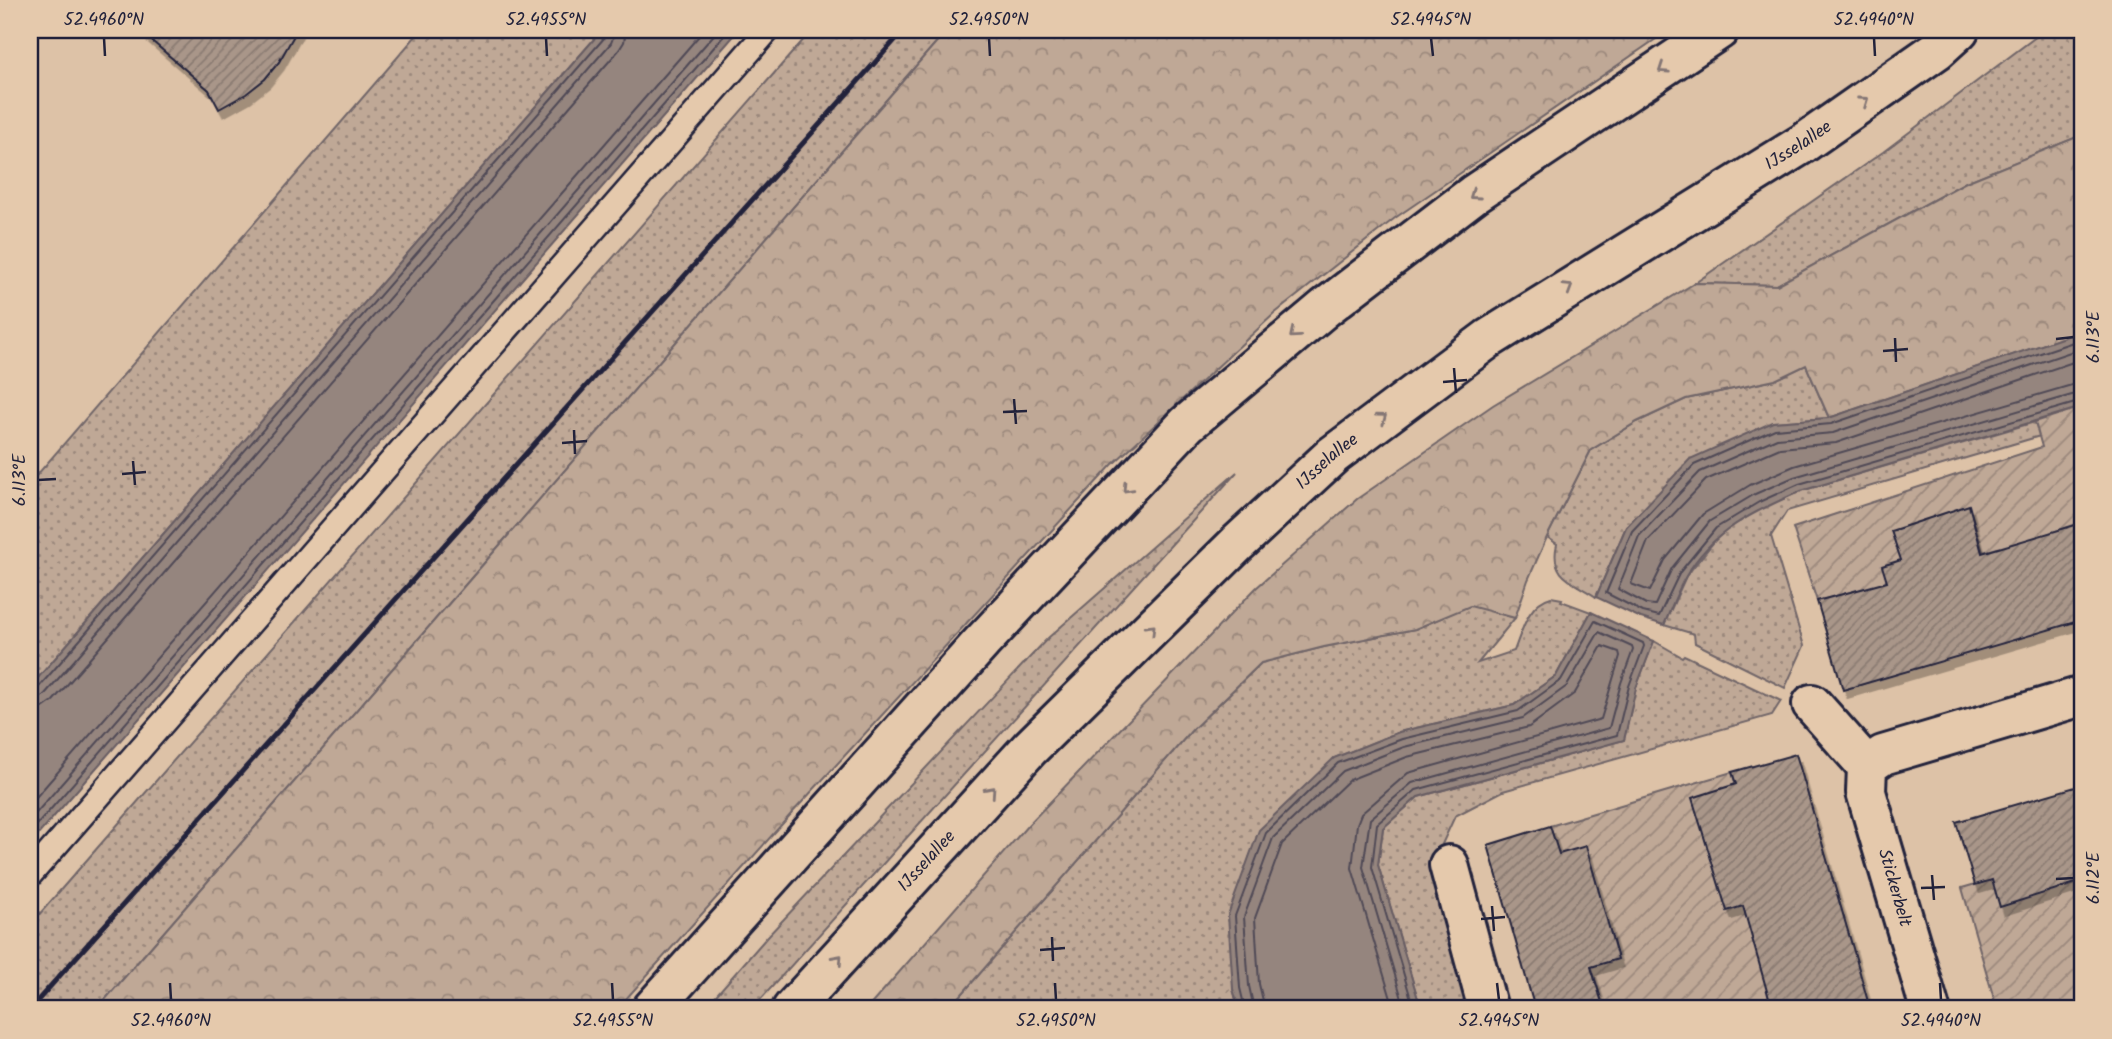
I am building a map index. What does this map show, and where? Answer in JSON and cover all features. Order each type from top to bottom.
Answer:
[{"type":"main road","points":[[652,1009],[982,642],[1187,424],[1325,308],[1474,194],[1719,30]]},
{"type":"main road","name":"IJsselallee","points":[[792,1009],[1030,748],[1238,543],[1333,455],[1488,339],[1804,144],[1937,50],[1959,30]]},
{"type":"main road","points":[[1812,704],[1867,766],[1883,755],[2082,695]]},
{"type":"main road","name":"Stickerbelt","points":[[1867,766],[1866,792],[1930,1009]]},
{"type":"main road","points":[[1449,865],[1489,1009]]},
{"type":"lane","points":[[30,875],[768,30]]},
{"type":"green space","points":[[421,30],[602,30],[30,687],[30,483]]},
{"type":"green space","points":[[812,30],[947,30],[97,1009],[30,1009],[30,925]]},
{"type":"green space","points":[[947,30],[1669,30],[1395,218],[1274,314],[1112,465],[792,813],[617,1009],[97,1009]]},
{"type":"green space","points":[[2045,30],[2082,30],[2082,135],[1966,182],[1777,285],[1695,283],[1883,152]]},
{"type":"green space","points":[[2082,135],[2082,331],[1829,418],[1806,365],[1775,380],[1686,399],[1637,422],[1591,450],[1547,537],[1515,618],[1470,606],[1415,629],[1261,663],[1192,730],[949,1009],[867,1009],[1028,825],[1256,588],[1357,499],[1493,405],[1695,283],[1777,285],[1966,182]]},
{"type":"green space","points":[[1806,365],[1829,418],[1773,422],[1626,527],[1596,597],[1565,577],[1557,564],[1557,544],[1547,537],[1591,450],[1637,422],[1686,399],[1775,380]]},
{"type":"green space","points":[[2082,407],[2082,530],[2080,523],[2050,533],[2058,558],[2006,573],[1998,548],[1983,552],[1972,515],[1958,518],[1915,572],[1886,581],[1893,607],[1841,622],[1833,597],[1817,601],[1793,528],[2042,447],[2035,422]]},
{"type":"green space","points":[[2035,422],[2040,436],[1787,511],[1771,536],[1804,646],[1785,688],[1695,643],[1694,634],[1664,625],[1686,576],[1721,533],[1762,508],[1801,491]]},
{"type":"green space","points":[[1237,472],[752,1009],[704,1009],[767,937],[1048,638]]},
{"type":"green space","points":[[1551,597],[1591,612],[1556,676],[1514,705],[1399,732],[1334,758],[1233,989],[1239,1009],[949,1009],[1192,730],[1261,663],[1415,629],[1470,605],[1515,618],[1478,663],[1514,651],[1531,611],[1543,600]]},
{"type":"green space","points":[[1654,641],[1682,657],[1684,655],[1781,701],[1772,715],[1503,791],[1455,816],[1431,868],[1470,1009],[1421,1009],[1378,865],[1383,828],[1418,797],[1624,740],[1636,688]]},
{"type":"green space","points":[[1732,772],[1802,1009],[1604,1009],[1550,826]]},
{"type":"green space","points":[[2059,860],[2066,887],[2082,882],[2082,1009],[1997,1009],[1962,888]]},
{"type":"water","points":[[602,30],[739,30],[30,844],[30,687]]},
{"type":"water","points":[[2082,331],[2082,407],[1801,491],[1751,515],[1722,534],[1697,560],[1683,582],[1664,625],[1641,618],[1596,597],[1626,527],[1690,459],[1773,422],[1829,418]]},
{"type":"water","points":[[1591,612],[1654,641],[1636,688],[1624,740],[1418,797],[1383,828],[1378,865],[1421,1009],[1239,1009],[1233,989],[1228,915],[1259,830],[1334,758],[1399,732],[1514,705],[1556,676]]},
{"type":"building","points":[[139,30],[297,30],[279,62],[265,79],[246,94],[219,109],[209,90]]},
{"type":"building","points":[[1969,505],[1982,553],[2082,523],[2082,620],[1843,690],[1817,601],[1887,582],[1882,566],[1901,560],[1891,531]]},
{"type":"building","points":[[1796,754],[1870,1009],[1772,1009],[1743,906],[1727,911],[1692,798],[1736,784],[1732,772]]},
{"type":"building","points":[[2082,785],[2082,881],[2000,907],[1992,880],[1975,885],[1956,822]]},
{"type":"building","points":[[1550,826],[1559,854],[1586,846],[1618,959],[1591,967],[1604,1009],[1535,1009],[1488,845]]},
{"type":"railway","points":[[30,1009],[904,30]]}]
